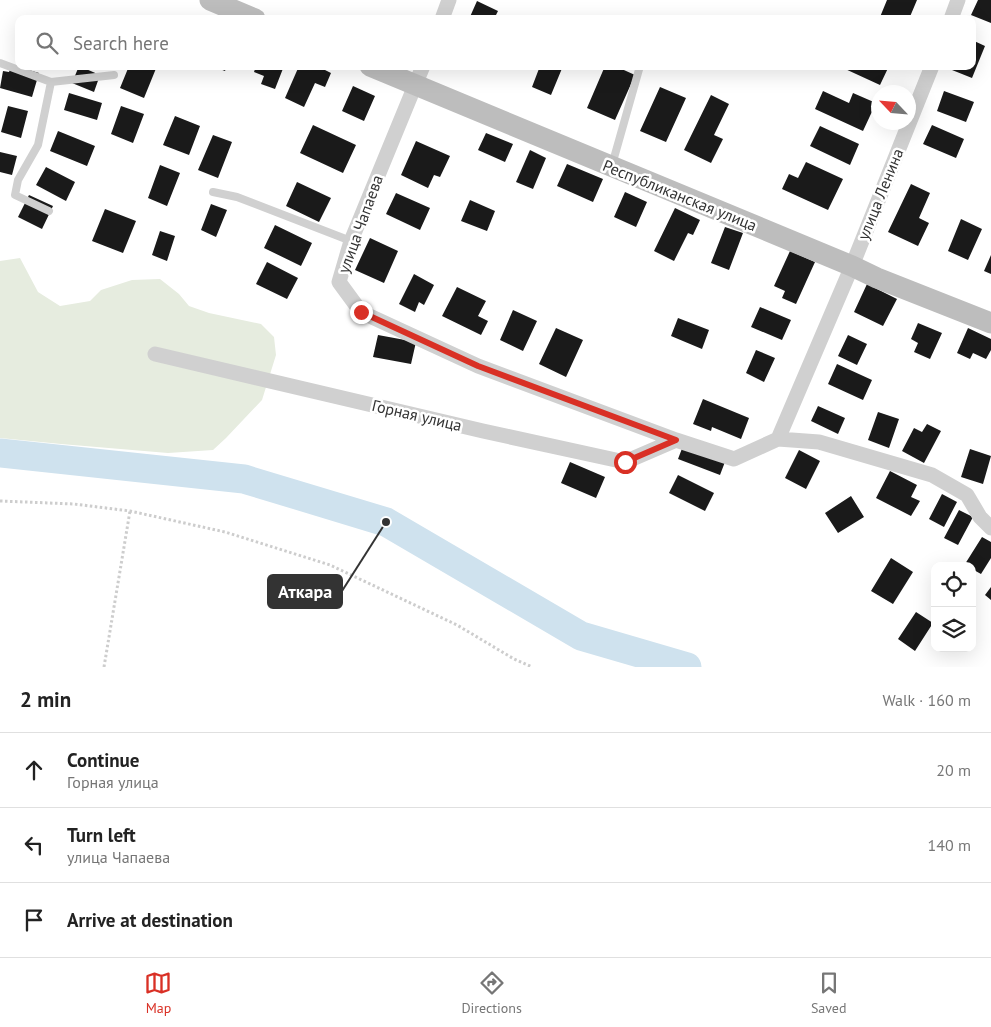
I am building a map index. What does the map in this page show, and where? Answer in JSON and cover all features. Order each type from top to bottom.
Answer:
[{"type":"street","points":[[210,0],[246,15]]},
{"type":"street","points":[[443,15],[449,0]]},
{"type":"street","points":[[952,15],[958,0]]},
{"type":"street","name":"Республиканская улица","points":[[390,70],[419,76],[612,167],[877,278],[991,323]]},
{"type":"street","name":"улица Ленина","points":[[778,440],[852,266],[930,70]]},
{"type":"street","name":"улица Чапаева","points":[[419,76],[351,241],[339,282],[361,312],[478,366],[676,440]]},
{"type":"street","name":"Горная улица","points":[[156,354],[483,431],[625,462],[676,440]]},
{"type":"street","points":[[676,440],[734,459],[778,440],[819,442],[932,475],[967,495],[980,517],[991,528]]},
{"type":"lane","points":[[0,62],[15,68]]},
{"type":"lane","points":[[20,70],[51,82],[114,75]]},
{"type":"lane","points":[[612,167],[639,70]]},
{"type":"lane","points":[[49,211],[15,195],[18,180],[38,144],[51,82]]},
{"type":"lane","points":[[213,192],[237,197],[351,241]]},
{"type":"path","points":[[0,501],[74,504],[130,511],[225,532],[330,565],[457,625],[514,659],[532,667]]},
{"type":"path","points":[[104,667],[130,511]]},
{"type":"shaded area","points":[[20,258],[38,292],[60,306],[90,301],[101,290],[132,280],[160,279],[179,294],[189,306],[209,313],[261,324],[274,337],[276,355],[262,400],[213,450],[168,453],[0,438],[0,261]]},
{"type":"building","points":[[887,0],[917,0],[911,15],[881,15]]},
{"type":"building","points":[[978,0],[991,0],[991,23],[976,17],[976,15],[971,15]]},
{"type":"building","points":[[477,1],[498,11],[496,15],[471,15]]},
{"type":"building","points":[[976,42],[985,46],[976,68]]},
{"type":"building","points":[[12,65],[15,66],[15,70],[29,70],[39,73],[32,97],[0,88],[3,71],[9,72]]},
{"type":"building","points":[[77,70],[88,70],[100,75],[94,92],[72,83]]},
{"type":"building","points":[[127,70],[155,70],[144,98],[120,88]]},
{"type":"building","points":[[255,70],[282,70],[275,89],[261,84],[264,76],[254,72]]},
{"type":"building","points":[[297,70],[325,70],[331,73],[325,87],[315,83],[304,107],[285,98]]},
{"type":"building","points":[[538,70],[561,70],[551,95],[532,87]]},
{"type":"building","points":[[603,70],[624,70],[635,75],[615,120],[587,108]]},
{"type":"building","points":[[847,70],[887,70],[880,85]]},
{"type":"building","points":[[952,70],[975,70],[972,78]]},
{"type":"building","points":[[353,86],[375,96],[364,121],[342,111]]},
{"type":"building","points":[[660,87],[686,98],[666,142],[640,131]]},
{"type":"building","points":[[823,91],[849,103],[853,93],[871,101],[871,114],[863,131],[815,109]]},
{"type":"building","points":[[944,91],[974,102],[966,122],[937,111]]},
{"type":"building","points":[[69,93],[102,103],[97,120],[64,110]]},
{"type":"building","points":[[711,95],[729,104],[714,135],[723,139],[711,163],[684,150]]},
{"type":"building","points":[[8,106],[28,111],[21,138],[1,132]]},
{"type":"building","points":[[121,106],[144,114],[133,143],[111,134]]},
{"type":"building","points":[[175,116],[200,126],[189,155],[163,145]]},
{"type":"building","points":[[313,125],[356,145],[343,173],[300,153]]},
{"type":"building","points":[[932,125],[964,139],[956,158],[923,144]]},
{"type":"building","points":[[820,126],[859,144],[850,165],[810,146]]},
{"type":"building","points":[[58,131],[95,146],[87,166],[50,151]]},
{"type":"building","points":[[486,133],[513,144],[505,162],[478,150]]},
{"type":"building","points":[[213,135],[232,142],[218,178],[198,170]]},
{"type":"building","points":[[416,141],[450,156],[440,177],[434,175],[428,188],[401,175]]},
{"type":"building","points":[[530,150],[546,158],[533,189],[516,182]]},
{"type":"building","points":[[0,152],[17,156],[12,175],[0,172]]},
{"type":"building","points":[[806,162],[843,179],[828,210],[782,189],[789,174],[798,178]]},
{"type":"building","points":[[567,164],[603,179],[593,202],[557,186]]},
{"type":"building","points":[[160,165],[180,173],[167,206],[148,198]]},
{"type":"building","points":[[46,167],[75,182],[66,201],[36,185]]},
{"type":"building","points":[[297,182],[331,198],[319,222],[286,206]]},
{"type":"building","points":[[911,184],[930,193],[919,218],[929,223],[918,246],[888,232]]},
{"type":"building","points":[[625,192],[647,202],[636,227],[614,217]]},
{"type":"building","points":[[396,193],[430,208],[420,230],[386,214]]},
{"type":"building","points":[[29,195],[53,206],[42,229],[18,217]]},
{"type":"building","points":[[470,200],[495,211],[487,231],[461,221]]},
{"type":"building","points":[[211,204],[227,210],[216,237],[201,230]]},
{"type":"building","points":[[675,208],[700,220],[693,235],[688,233],[674,261],[654,251]]},
{"type":"building","points":[[105,209],[136,221],[123,253],[92,241]]},
{"type":"building","points":[[961,219],[982,229],[968,260],[948,251]]},
{"type":"building","points":[[275,225],[312,243],[301,266],[264,248]]},
{"type":"building","points":[[725,227],[743,233],[729,270],[711,263]]},
{"type":"building","points":[[160,231],[175,236],[167,261],[152,255]]},
{"type":"building","points":[[370,238],[398,251],[384,283],[355,270]]},
{"type":"building","points":[[790,251],[815,262],[796,304],[782,298],[785,291],[774,286]]},
{"type":"building","points":[[991,255],[991,274],[984,271]]},
{"type":"building","points":[[267,262],[298,278],[287,299],[256,284]]},
{"type":"building","points":[[414,274],[434,285],[424,305],[419,302],[415,312],[399,304]]},
{"type":"building","points":[[867,284],[897,299],[883,326],[854,312]]},
{"type":"building","points":[[457,287],[486,301],[478,316],[488,321],[481,335],[442,316]]},
{"type":"building","points":[[760,307],[791,320],[782,340],[751,327]]},
{"type":"building","points":[[513,310],[537,321],[523,351],[500,340]]},
{"type":"building","points":[[678,318],[709,330],[702,349],[671,336]]},
{"type":"building","points":[[918,323],[942,333],[930,359],[914,352],[918,343],[911,339]]},
{"type":"building","points":[[556,328],[583,340],[566,377],[539,364]]},
{"type":"building","points":[[968,328],[991,339],[991,350],[986,359],[973,353],[970,359],[957,353]]},
{"type":"building","points":[[378,335],[416,342],[411,364],[373,357]]},
{"type":"building","points":[[848,335],[867,344],[857,365],[838,356]]},
{"type":"building","points":[[756,350],[775,358],[764,382],[746,373]]},
{"type":"building","points":[[837,364],[872,380],[863,400],[828,384]]},
{"type":"building","points":[[703,399],[749,418],[741,439],[712,427],[711,431],[693,424]]},
{"type":"building","points":[[818,406],[845,418],[838,434],[811,421]]},
{"type":"building","points":[[878,412],[899,419],[889,448],[868,440]]},
{"type":"building","points":[[927,424],[941,431],[924,463],[902,451],[914,428],[922,432]]},
{"type":"building","points":[[686,438],[728,454],[720,475],[678,459]]},
{"type":"building","points":[[970,449],[991,456],[983,484],[961,477]]},
{"type":"building","points":[[799,450],[820,461],[806,489],[785,478]]},
{"type":"building","points":[[570,462],[605,477],[596,498],[561,483]]},
{"type":"building","points":[[890,471],[917,485],[911,497],[920,501],[911,516],[876,498]]},
{"type":"building","points":[[678,475],[714,493],[705,511],[669,493]]},
{"type":"building","points":[[942,494],[957,502],[944,527],[929,519]]},
{"type":"building","points":[[851,496],[864,517],[838,533],[825,513]]},
{"type":"building","points":[[959,510],[973,517],[958,545],[944,538]]},
{"type":"building","points":[[982,537],[991,542],[991,558],[981,574],[976,571],[976,562],[966,562]]},
{"type":"building","points":[[891,558],[913,572],[893,604],[871,591]]},
{"type":"building","points":[[991,587],[991,600],[985,595]]},
{"type":"building","points":[[916,612],[931,622],[931,626],[915,651],[898,639]]},
{"type":"waterway","points":[[0,453],[244,479],[386,522],[581,636],[687,667]]},
{"type":"place","name":"Аткара","points":[[386,522]]},
{"type":"route","points":[[361,312],[478,366],[676,440],[625,462]]}]
